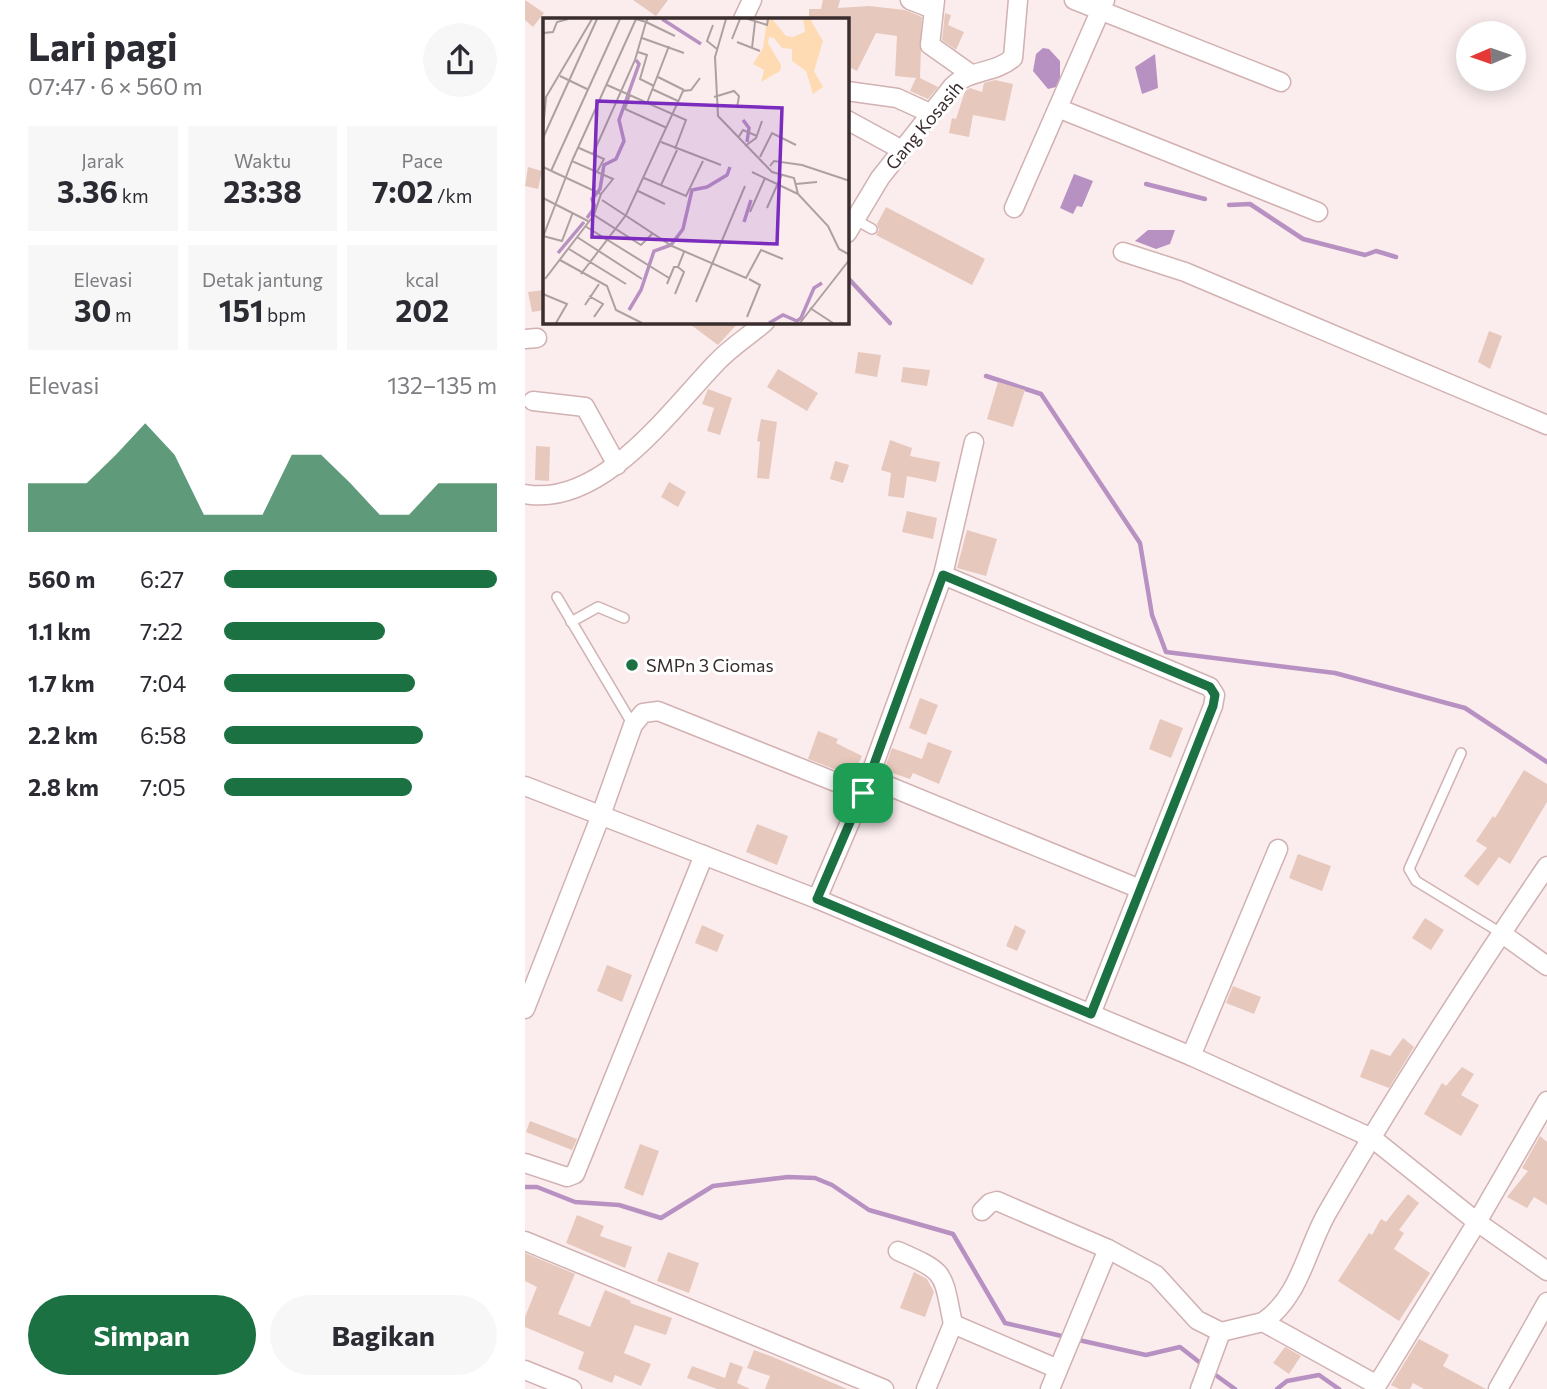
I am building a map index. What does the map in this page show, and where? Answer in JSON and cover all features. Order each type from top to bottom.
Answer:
[{"type":"street","points":[[743,18],[752,0]]},
{"type":"street","points":[[910,0],[934,5],[930,45],[971,74]]},
{"type":"street","name":"Gang Kosasih","points":[[851,226],[902,150],[952,87],[971,74],[988,71],[1013,58],[1018,0]]},
{"type":"street","points":[[1074,0],[1103,6],[1282,82]]},
{"type":"street","points":[[1014,208],[1060,109],[1103,6]]},
{"type":"street","points":[[849,91],[897,98],[932,114]]},
{"type":"street","points":[[1060,109],[1318,212]]},
{"type":"street","points":[[849,121],[902,150]]},
{"type":"street","points":[[1123,252],[1185,272],[1547,425]]},
{"type":"street","points":[[525,494],[549,495],[588,485],[617,465],[733,346],[762,324]]},
{"type":"street","points":[[533,401],[585,407],[617,465]]},
{"type":"street","points":[[817,899],[866,785],[943,575],[974,442]]},
{"type":"street","points":[[943,575],[1212,689],[1213,706],[1091,1014]]},
{"type":"street","points":[[525,1009],[633,725],[643,713],[657,711],[866,785],[1140,889]]},
{"type":"street","points":[[525,786],[817,899],[1191,1056],[1371,1138],[1477,1222],[1547,1271]]},
{"type":"street","points":[[1191,1056],[1278,849]]},
{"type":"street","points":[[525,1163],[567,1177],[575,1174],[704,855]]},
{"type":"street","points":[[982,1211],[990,1203],[997,1201],[1108,1249],[1156,1275],[1197,1320],[1221,1332],[1263,1322],[1278,1312],[1287,1300],[1326,1215],[1371,1138],[1501,933],[1547,866]]},
{"type":"street","points":[[1501,933],[1547,966]]},
{"type":"street","points":[[1263,1322],[1380,1387],[1547,1101]]},
{"type":"street","points":[[525,1241],[884,1389]]},
{"type":"street","points":[[1050,1389],[1108,1249]]},
{"type":"street","points":[[898,1251],[938,1271],[944,1283],[953,1324],[926,1389]]},
{"type":"street","points":[[1497,1389],[1547,1302]]},
{"type":"street","points":[[953,1324],[1058,1369]]},
{"type":"street","points":[[1202,1385],[1214,1358],[1221,1332]]},
{"type":"street","points":[[527,1375],[572,1389]]},
{"type":"lane","points":[[851,226],[872,229]]},
{"type":"lane","points":[[557,597],[633,725]]},
{"type":"lane","points":[[571,622],[598,607],[624,618]]},
{"type":"lane","points":[[1461,753],[1409,869],[1416,881],[1501,933]]},
{"type":"shaded area","points":[[1043,48],[1049,49],[1060,61],[1060,86],[1048,89],[1033,71],[1036,54]]},
{"type":"shaded area","points":[[1155,54],[1158,88],[1142,94],[1135,67]]},
{"type":"shaded area","points":[[1074,174],[1093,181],[1082,207],[1077,206],[1073,214],[1060,208]]},
{"type":"shaded area","points":[[1148,230],[1175,230],[1170,244],[1156,249],[1135,241]]},
{"type":"building","points":[[525,0],[544,13],[533,27],[525,20]]},
{"type":"building","points":[[633,0],[668,0],[656,16]]},
{"type":"building","points":[[823,0],[840,0],[838,8],[869,6],[905,10],[922,17],[920,78],[938,87],[928,99],[910,91],[916,78],[895,76],[897,36],[876,33],[857,71],[849,67],[849,18],[809,18],[809,9],[821,9]]},
{"type":"building","points":[[945,13],[951,15],[948,25],[964,32],[956,50],[942,40]]},
{"type":"building","points":[[995,80],[1013,84],[1005,121],[973,115],[969,137],[949,133],[952,118],[956,119],[965,91],[970,88],[982,92],[984,83]]},
{"type":"building","points":[[528,167],[542,171],[538,189],[525,186]]},
{"type":"building","points":[[886,207],[985,259],[972,285],[876,235],[879,230],[877,224]]},
{"type":"building","points":[[543,290],[543,310],[532,312],[528,292]]},
{"type":"building","points":[[690,324],[737,324],[718,345]]},
{"type":"building","points":[[1489,331],[1502,336],[1490,369],[1478,362]]},
{"type":"building","points":[[858,352],[881,355],[877,377],[855,373]]},
{"type":"building","points":[[903,367],[930,370],[927,386],[901,382]]},
{"type":"building","points":[[778,369],[818,393],[807,411],[767,387]]},
{"type":"building","points":[[998,382],[1025,390],[1013,427],[987,419]]},
{"type":"building","points":[[708,389],[732,398],[720,435],[707,431],[714,408],[702,404]]},
{"type":"building","points":[[761,419],[777,422],[769,479],[757,478],[760,442],[757,441]]},
{"type":"building","points":[[890,440],[912,448],[910,456],[940,462],[936,482],[907,476],[904,498],[888,496],[891,473],[881,470]]},
{"type":"building","points":[[536,446],[550,447],[549,481],[535,480]]},
{"type":"building","points":[[835,461],[849,465],[843,483],[830,479]]},
{"type":"building","points":[[669,482],[686,492],[678,507],[661,497]]},
{"type":"building","points":[[907,511],[937,518],[933,539],[902,532]]},
{"type":"building","points":[[967,530],[997,539],[986,576],[957,568]]},
{"type":"building","points":[[920,698],[938,705],[926,735],[909,728]]},
{"type":"building","points":[[1160,719],[1183,728],[1171,758],[1149,749]]},
{"type":"building","points":[[818,731],[838,739],[836,743],[862,756],[852,776],[808,759]]},
{"type":"building","points":[[928,742],[952,751],[939,784],[913,773],[910,779],[884,770],[892,748],[922,759]]},
{"type":"building","points":[[1524,770],[1547,784],[1547,802],[1510,864],[1499,857],[1478,886],[1464,876],[1487,848],[1476,841],[1493,816],[1495,818]]},
{"type":"building","points":[[757,824],[788,836],[777,865],[746,852]]},
{"type":"building","points":[[1298,854],[1331,866],[1322,891],[1289,878]]},
{"type":"building","points":[[1425,918],[1444,930],[1431,950],[1412,938]]},
{"type":"building","points":[[702,925],[724,935],[717,952],[695,943]]},
{"type":"building","points":[[1015,925],[1026,931],[1017,951],[1006,946]]},
{"type":"building","points":[[607,965],[632,975],[622,1002],[597,991]]},
{"type":"building","points":[[1233,986],[1261,997],[1254,1014],[1226,1003]]},
{"type":"building","points":[[1403,1038],[1414,1047],[1389,1088],[1360,1077],[1371,1049],[1390,1056]]},
{"type":"building","points":[[1462,1067],[1474,1074],[1461,1095],[1479,1105],[1461,1136],[1424,1114],[1442,1083],[1446,1086]]},
{"type":"building","points":[[530,1121],[577,1139],[572,1150],[526,1132]]},
{"type":"building","points":[[1540,1136],[1547,1142],[1547,1205],[1534,1197],[1527,1208],[1507,1197],[1528,1171],[1522,1168]]},
{"type":"building","points":[[640,1144],[659,1151],[643,1196],[624,1188]]},
{"type":"building","points":[[1408,1194],[1419,1203],[1399,1230],[1404,1233],[1394,1249],[1430,1273],[1399,1321],[1338,1281],[1369,1233],[1372,1235],[1381,1219],[1386,1222]]},
{"type":"building","points":[[577,1215],[604,1226],[600,1236],[632,1247],[625,1268],[566,1243]]},
{"type":"building","points":[[668,1252],[699,1263],[689,1293],[657,1281]]},
{"type":"building","points":[[525,1253],[575,1274],[558,1314],[590,1327],[605,1290],[631,1301],[630,1303],[672,1318],[666,1335],[635,1325],[624,1353],[651,1364],[641,1386],[615,1375],[612,1383],[578,1369],[584,1352],[525,1327],[525,1317],[537,1287],[525,1281]]},
{"type":"building","points":[[914,1272],[927,1279],[934,1292],[925,1317],[900,1308]]},
{"type":"building","points":[[1419,1339],[1449,1355],[1443,1366],[1486,1389],[1424,1389],[1413,1383],[1410,1389],[1399,1389],[1391,1385]]},
{"type":"building","points":[[1285,1347],[1301,1356],[1289,1374],[1273,1363]]},
{"type":"building","points":[[754,1350],[847,1389],[765,1389],[770,1376],[747,1368]]},
{"type":"building","points":[[730,1362],[743,1367],[737,1383],[750,1389],[717,1389],[687,1378],[692,1366],[725,1378]]},
{"type":"waterway","points":[[1146,184],[1205,199]]},
{"type":"waterway","points":[[1229,205],[1250,204],[1303,239],[1365,255],[1376,251],[1396,257]]},
{"type":"waterway","points":[[849,279],[890,323]]},
{"type":"waterway","points":[[986,376],[1041,394],[1140,543],[1152,615],[1166,652],[1335,673],[1465,708],[1547,762]]},
{"type":"waterway","points":[[525,1187],[537,1187],[575,1202],[619,1205],[661,1218],[713,1186],[788,1177],[815,1178],[832,1185],[869,1210],[953,1234],[1005,1323],[1066,1337]]},
{"type":"waterway","points":[[1074,1339],[1146,1355],[1180,1347],[1203,1365]]},
{"type":"waterway","points":[[1210,1371],[1235,1389]]},
{"type":"waterway","points":[[1277,1389],[1287,1381],[1319,1375],[1339,1389]]},
{"type":"place","name":"SMPn 3 Ciomas","points":[[632,665]]},
{"type":"route","points":[[943,575],[1210,687],[1215,695],[1213,706],[1091,1014],[817,899],[863,793],[943,575]]}]
